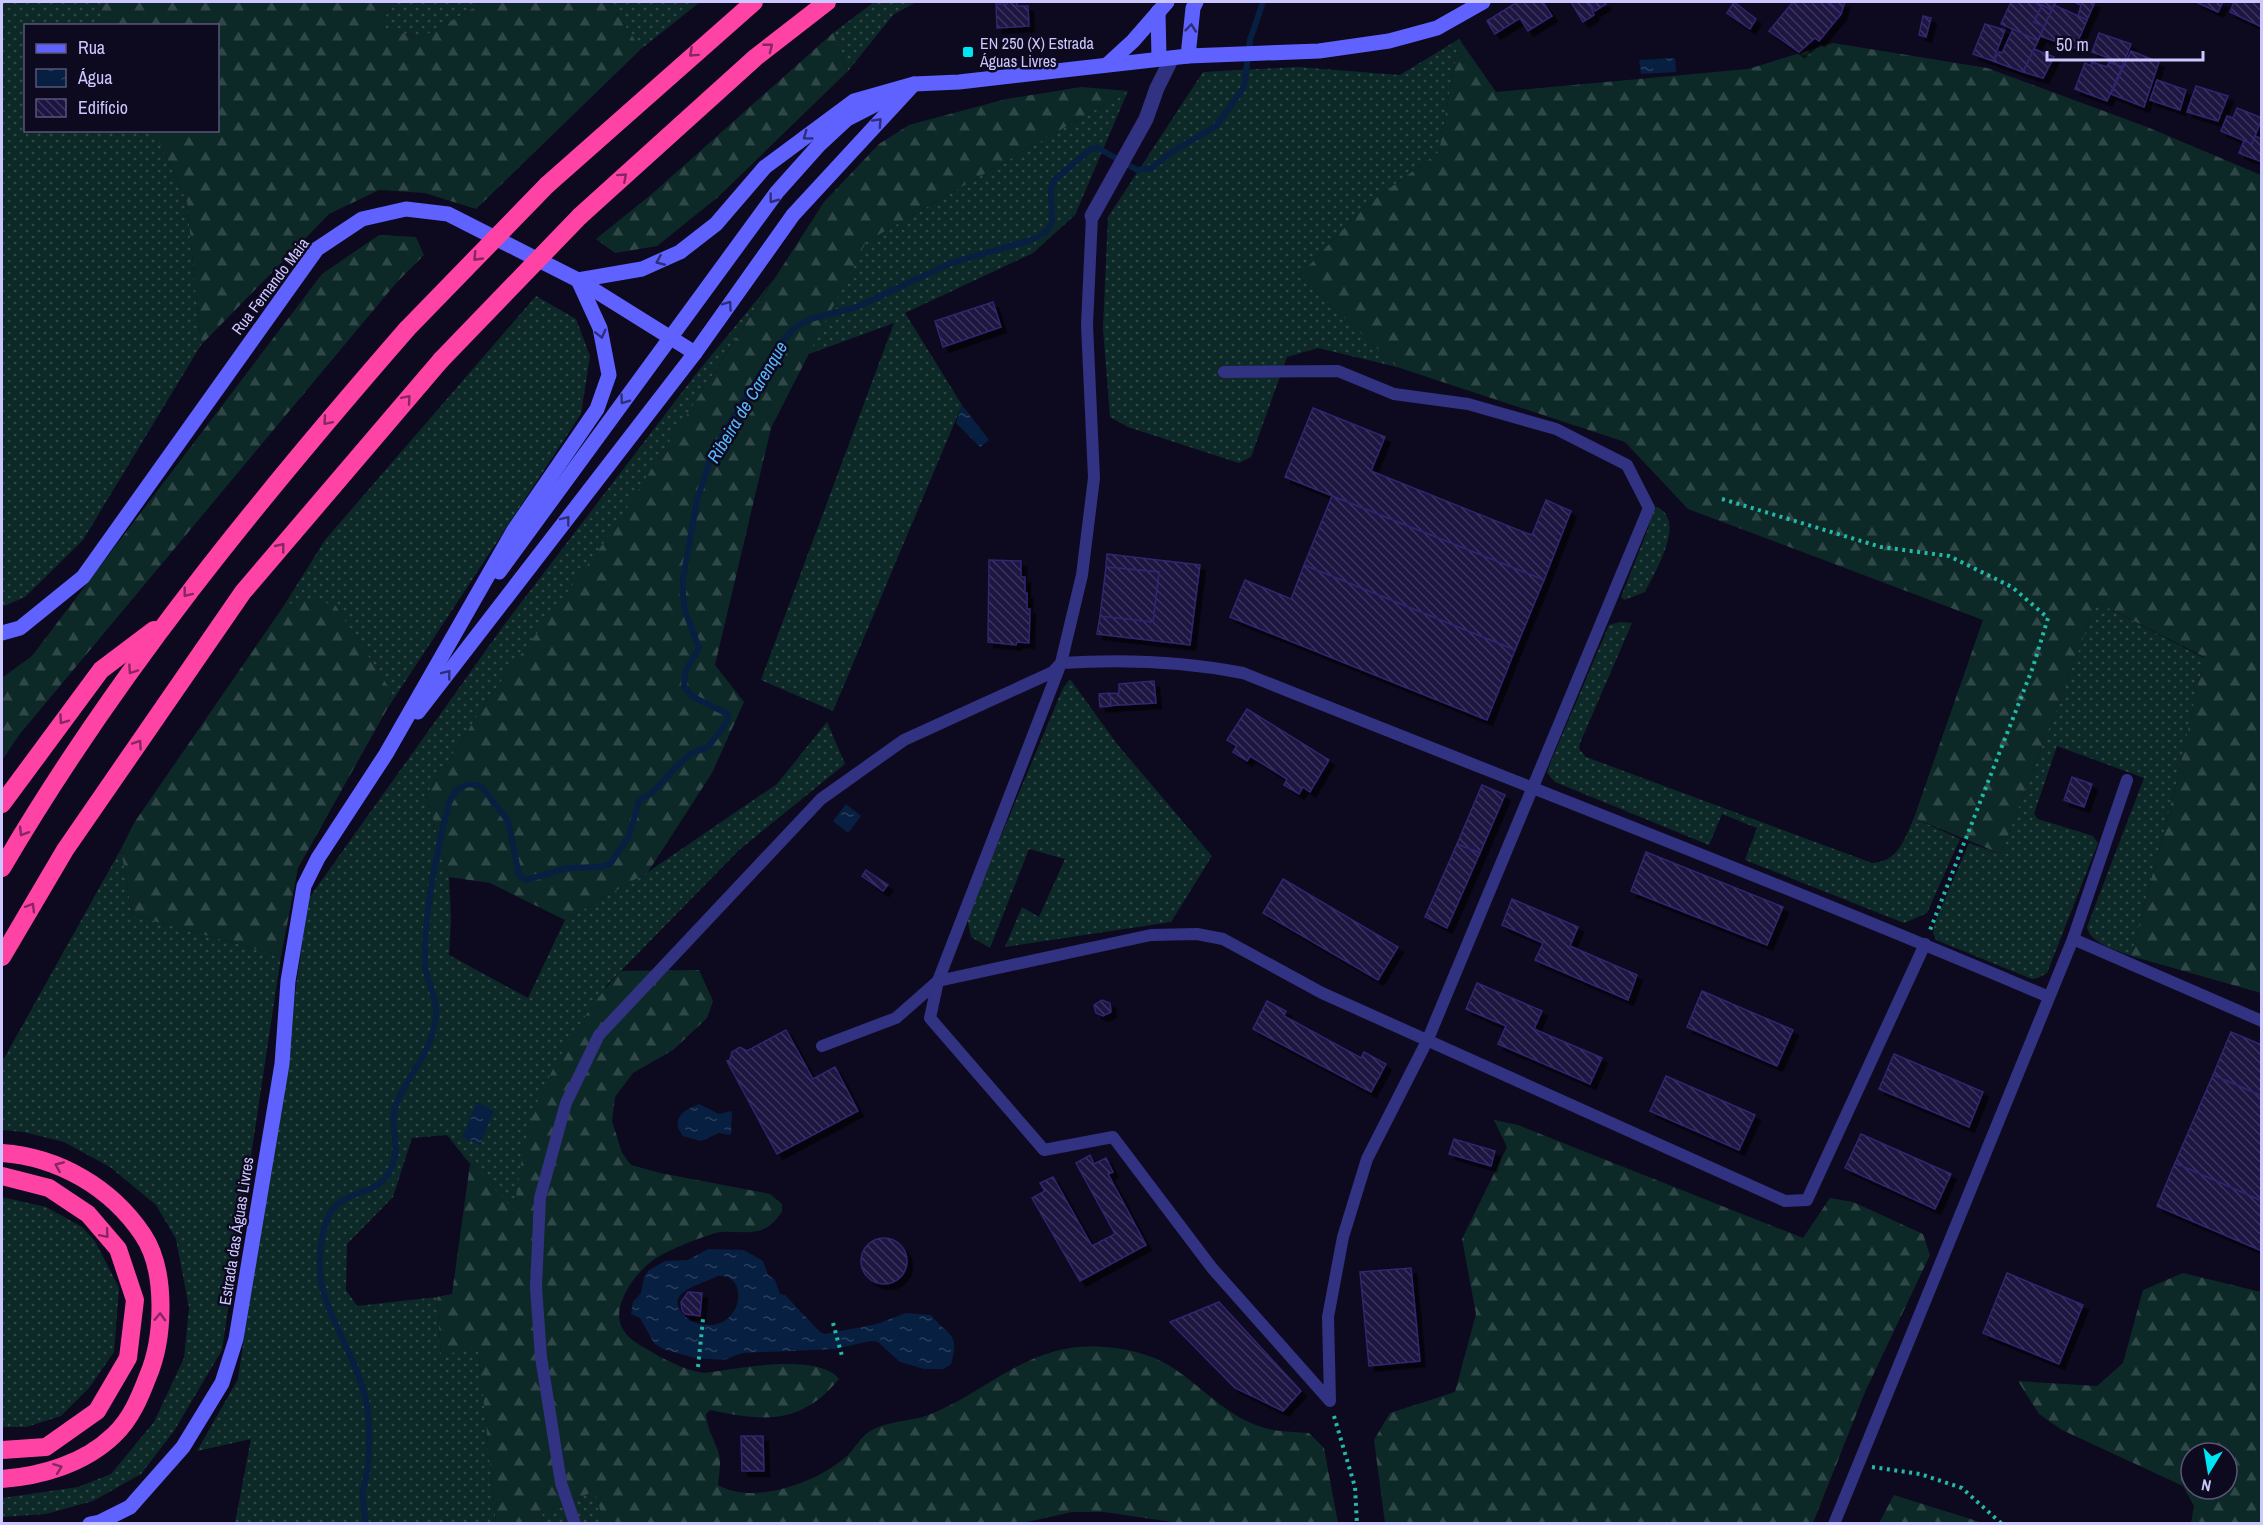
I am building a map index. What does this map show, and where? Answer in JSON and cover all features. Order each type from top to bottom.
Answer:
[{"type":"highway","points":[[2,868],[26,827],[165,622],[283,472],[407,329],[547,185],[753,2]]},
{"type":"highway","points":[[2,957],[65,850],[243,592],[441,360],[580,216],[756,57],[827,2]]},
{"type":"highway","points":[[2,804],[101,669],[165,622]]},
{"type":"highway","points":[[2,1479],[35,1476],[76,1461],[114,1435],[137,1404],[155,1361],[161,1317],[158,1274],[144,1236],[105,1193],[59,1164],[7,1154]]},
{"type":"highway","points":[[2,1176],[49,1188],[88,1214],[118,1249],[135,1300],[128,1358],[97,1411],[46,1447],[2,1450]]},
{"type":"main road","points":[[1188,56],[1193,8],[1196,2]]},
{"type":"main road","points":[[386,754],[514,530],[597,409],[609,375],[600,328],[578,280],[642,268],[680,252],[716,224],[765,167],[854,101],[914,84],[959,82],[1109,63],[1188,56],[1319,51],[1389,41],[1437,28],[1483,2]]},
{"type":"main road","points":[[1162,7],[1165,58]]},
{"type":"main road","points":[[1109,63],[1133,41],[1162,7]]},
{"type":"main road","points":[[452,638],[777,192],[847,119],[914,84]]},
{"type":"main road","points":[[386,754],[695,353],[793,215],[914,84]]},
{"type":"main road","name":"Rua Fernando Maia","points":[[2,633],[20,628],[82,577],[317,249],[362,219],[406,209],[448,214],[578,280],[695,353]]},
{"type":"main road","name":"Estrada das Águas Livres","points":[[90,1524],[100,1522],[130,1507],[183,1447],[222,1383],[237,1339],[278,1086],[288,981],[304,886],[318,858],[386,754]]},
{"type":"street","points":[[1092,216],[1146,119],[1165,58]]},
{"type":"lane","points":[[1092,216],[1087,325],[1094,478],[1082,575],[1061,663],[938,981],[930,1018],[1044,1150],[1113,1137],[1212,1268],[1330,1401]]},
{"type":"lane","points":[[1224,372],[1338,371],[1394,394],[1468,404],[1556,429],[1626,465],[1649,508],[1428,1039],[1367,1159],[1343,1237],[1328,1317],[1330,1401]]},
{"type":"lane","points":[[575,1524],[561,1483],[541,1357],[536,1276],[540,1198],[566,1103],[599,1035],[821,799],[904,740],[1053,672],[1061,663],[1149,660],[1200,665],[1244,673],[1533,790],[1925,944],[2049,997]]},
{"type":"lane","points":[[1834,1524],[2073,939],[2127,780]]},
{"type":"lane","points":[[822,1046],[896,1018],[938,981],[1151,935],[1197,934],[1223,939],[1322,993],[1785,1201],[1807,1200],[1925,944]]},
{"type":"lane","points":[[2073,939],[2262,1021]]},
{"type":"path","points":[[1722,500],[1881,547],[1949,556],[2012,587],[2048,618],[2033,667],[1925,944]]},
{"type":"path","points":[[698,1367],[703,1319]]},
{"type":"path","points":[[833,1323],[842,1356]]},
{"type":"path","points":[[1330,1401],[1355,1486],[1357,1524]]},
{"type":"path","points":[[1858,1465],[1920,1474],[1962,1488],[2002,1524]]},
{"type":"green space","points":[[2,2],[105,2],[101,15],[105,24],[24,24],[24,132],[154,132],[187,202],[201,345],[83,540],[25,597],[2,607]]},
{"type":"green space","points":[[105,2],[394,2],[379,27],[421,38],[484,2],[609,2],[641,49],[476,209],[425,193],[379,190],[329,214],[201,345],[187,202],[154,132],[219,132],[219,24],[104,24],[100,15]]},
{"type":"green space","points":[[394,2],[484,2],[421,38],[379,27]]},
{"type":"green space","points":[[609,2],[700,2],[641,49]]},
{"type":"green space","points":[[874,2],[916,2],[893,15],[848,71],[833,33]]},
{"type":"green space","points":[[833,33],[848,71],[718,197],[657,246],[615,253],[596,239],[653,193]]},
{"type":"green space","points":[[1459,39],[1439,152],[1364,207],[1299,276],[1397,367],[1318,348],[1287,357],[1251,457],[1239,463],[1128,427],[1110,417],[1103,328],[1108,217],[1203,72],[1297,67],[1400,75]]},
{"type":"green space","points":[[1459,39],[1496,92],[1748,69],[1833,43],[1987,68],[2147,127],[2261,175],[2261,993],[2131,956],[2176,785],[2204,657],[2097,602],[2001,854],[1914,818],[1983,620],[1688,509],[1625,442],[1397,367],[1299,276],[1364,207],[1439,152]]},
{"type":"green space","points":[[1081,87],[1128,91],[866,242],[771,428],[715,665],[744,702],[712,773],[648,872],[565,920],[490,883],[449,877],[426,795],[491,695],[608,537],[824,202],[879,144],[909,125],[1006,99]]},
{"type":"green space","points":[[1128,91],[1075,215],[1033,253],[905,313],[962,405],[833,711],[761,680],[894,323],[806,355],[866,242]]},
{"type":"green space","points":[[379,235],[416,237],[424,255],[397,282],[19,735],[2,760],[2,678],[32,656],[322,274]]},
{"type":"green space","points":[[774,279],[606,541],[491,695],[426,795],[449,877],[451,918],[449,955],[528,998],[565,920],[648,872],[777,784],[827,722],[845,764],[739,850],[607,985],[530,1122],[514,1210],[470,1164],[447,1135],[412,1138],[393,1197],[347,1244],[346,1290],[357,1306],[437,1297],[441,1355],[478,1345],[496,1523],[235,1523],[251,1439],[197,1451],[238,1379],[309,898],[504,625],[696,374]]},
{"type":"green space","points":[[536,296],[576,319],[590,356],[581,414],[387,709],[391,691],[283,607],[325,540]]},
{"type":"green space","points":[[1657,507],[1666,514],[1669,523],[1666,547],[1645,592],[1624,600],[1621,597],[1648,529],[1652,510]]},
{"type":"green space","points":[[303,598],[335,605],[391,691],[387,709],[298,868],[281,956],[132,915],[121,849],[134,823],[283,607]]},
{"type":"green space","points":[[2097,602],[2204,658],[2176,785],[2131,956],[2099,942],[2089,933],[2087,927],[2144,778],[2057,746],[2034,814],[2038,819],[2093,836],[2098,843],[2047,973],[2032,979],[1936,940],[1933,933],[1935,922],[1969,843],[2001,854]]},
{"type":"green space","points":[[1620,622],[1632,623],[1580,743],[1579,749],[1586,757],[1872,863],[1881,862],[1894,854],[1903,842],[1914,818],[1960,839],[1927,913],[1904,923],[1745,860],[1757,828],[1722,814],[1709,845],[1555,782],[1547,773],[1549,766],[1609,625]]},
{"type":"green space","points":[[1070,679],[1117,744],[1212,856],[1171,922],[1005,947],[1022,907],[1039,917],[1065,859],[1029,849],[990,948],[971,937],[967,917],[1063,688]]},
{"type":"green space","points":[[121,849],[132,915],[281,956],[222,1350],[174,1431],[141,1474],[93,1501],[46,1514],[2,1517],[2,1498],[78,1487],[111,1474],[154,1422],[184,1358],[189,1308],[176,1239],[156,1205],[110,1167],[64,1142],[24,1132],[2,1130],[2,1062]]},
{"type":"green space","points":[[699,970],[713,1001],[707,1018],[673,1050],[633,1073],[615,1097],[612,1121],[622,1153],[631,1165],[660,1173],[770,1194],[782,1204],[782,1212],[771,1224],[761,1230],[716,1233],[683,1245],[653,1260],[639,1273],[626,1292],[619,1312],[620,1322],[626,1334],[639,1345],[696,1372],[795,1364],[828,1371],[839,1379],[810,1405],[780,1416],[747,1416],[710,1410],[706,1414],[709,1429],[720,1459],[718,1485],[733,1491],[749,1493],[767,1492],[804,1482],[836,1465],[848,1455],[863,1436],[873,1430],[887,1424],[926,1416],[943,1409],[1024,1363],[1042,1356],[1073,1348],[1101,1347],[1131,1351],[1159,1360],[1181,1373],[1222,1406],[1256,1425],[1275,1430],[1309,1433],[1324,1448],[1338,1523],[1179,1523],[1104,1512],[1072,1512],[1018,1524],[604,1524],[595,1491],[542,1513],[543,1523],[496,1523],[478,1346],[441,1356],[437,1297],[452,1294],[470,1164],[514,1209],[530,1122],[545,1084],[568,1042],[608,985],[621,971]]},
{"type":"green space","points":[[1494,1120],[1518,1125],[1803,1238],[1830,1198],[1853,1202],[1923,1234],[1930,1255],[1865,1392],[1813,1523],[1385,1523],[1374,1440],[1390,1413],[1455,1392],[1476,1314],[1462,1239],[1507,1147]]},
{"type":"green space","points":[[2,1197],[46,1207],[82,1227],[95,1241],[119,1288],[114,1352],[89,1388],[61,1416],[26,1427],[2,1427]]},
{"type":"green space","points":[[2183,1273],[2261,1292],[2261,1523],[2191,1523],[2194,1506],[2191,1501],[2239,1501],[2239,1441],[2179,1441],[2179,1484],[2062,1430],[2039,1414],[2018,1381],[2097,1386],[2123,1363],[2143,1290]]},
{"type":"green space","points":[[595,1491],[604,1523],[543,1523],[542,1513]]},
{"type":"green space","points":[[1894,1495],[1983,1523],[1879,1523]]},
{"type":"water","points":[[1675,58],[1676,72],[1641,74],[1639,60]]},
{"type":"water","points":[[962,405],[989,440],[980,447],[956,423]]},
{"type":"water","points":[[846,804],[861,816],[848,833],[833,821]]},
{"type":"water","points":[[477,1102],[494,1110],[480,1145],[462,1137]]},
{"type":"water","points":[[699,1104],[719,1114],[732,1111],[731,1135],[719,1133],[701,1141],[683,1136],[678,1128],[679,1118],[684,1112]]},
{"type":"water","points":[[708,1249],[744,1250],[763,1261],[768,1275],[775,1280],[780,1294],[785,1295],[820,1332],[825,1334],[877,1324],[906,1313],[931,1315],[953,1340],[951,1364],[944,1369],[924,1369],[900,1362],[878,1342],[871,1341],[835,1349],[742,1353],[724,1360],[695,1358],[663,1349],[654,1343],[640,1318],[631,1314],[633,1302],[641,1293],[644,1277],[649,1270],[665,1261],[688,1260]],"holes":[[[718,1276],[728,1277],[735,1283],[738,1291],[738,1300],[728,1318],[718,1324],[706,1325],[692,1322],[682,1313],[678,1305],[681,1294]]]},
{"type":"building","points":[[1007,2],[1017,2],[1017,6],[1028,6],[1029,26],[997,28],[996,4],[1007,4]]},
{"type":"building","points":[[1517,2],[1543,2],[1552,16],[1528,31],[1520,18],[1495,34],[1487,21]]},
{"type":"building","points":[[1571,2],[1589,2],[1594,15],[1583,22]]},
{"type":"building","points":[[1589,2],[1605,2],[1606,4],[1595,11]]},
{"type":"building","points":[[1734,2],[1756,19],[1750,29],[1727,13]]},
{"type":"building","points":[[1793,2],[1826,2],[1841,14],[1819,41],[1815,38],[1799,52],[1769,31]]},
{"type":"building","points":[[1830,2],[1845,2],[1841,14],[1829,4]]},
{"type":"building","points":[[2011,2],[2034,2],[2042,5],[2034,22],[2044,27],[2038,41],[2001,24]]},
{"type":"building","points":[[2034,2],[2056,2],[2052,10]]},
{"type":"building","points":[[2074,2],[2095,2],[2087,20],[2078,16],[2081,5]]},
{"type":"building","points":[[2196,2],[2223,2],[2218,12]]},
{"type":"building","points":[[2234,2],[2262,2],[2262,27],[2230,12]]},
{"type":"building","points":[[2042,5],[2052,10],[2044,27],[2034,22]]},
{"type":"building","points":[[2054,5],[2087,20],[2075,48],[2040,36]]},
{"type":"building","points":[[1923,16],[1931,18],[1926,37],[1919,35]]},
{"type":"building","points":[[1985,24],[2005,30],[1993,61],[1973,54]]},
{"type":"building","points":[[2013,29],[2038,41],[2023,72],[1993,61],[1999,52],[2002,53]]},
{"type":"building","points":[[2099,33],[2131,44],[2122,67],[2110,63],[2112,59],[2092,52]]},
{"type":"building","points":[[2034,49],[2054,57],[2043,78],[2023,72]]},
{"type":"building","points":[[2131,51],[2159,62],[2144,107],[2111,94]]},
{"type":"building","points":[[2092,62],[2107,67],[2109,62],[2122,67],[2107,101],[2075,89],[2085,63],[2091,66]]},
{"type":"building","points":[[2157,80],[2186,90],[2180,110],[2150,100]]},
{"type":"building","points":[[2196,86],[2228,96],[2218,121],[2187,112]]},
{"type":"building","points":[[2237,108],[2262,118],[2252,144],[2221,131],[2227,116],[2233,118]]},
{"type":"building","points":[[2255,136],[2262,139],[2262,162],[2239,153],[2244,141],[2252,144]]},
{"type":"building","points":[[993,302],[1001,327],[943,347],[935,321]]},
{"type":"building","points":[[1313,408],[1385,437],[1371,471],[1526,533],[1532,535],[1546,500],[1571,511],[1544,580],[1285,477]]},
{"type":"building","points":[[1332,496],[1544,580],[1515,650],[1304,565]]},
{"type":"building","points":[[1107,554],[1200,565],[1190,645],[1097,634],[1100,616],[1153,622],[1159,572],[1106,567]]},
{"type":"building","points":[[989,560],[1021,561],[1021,577],[1025,577],[1025,593],[1027,593],[1027,609],[1030,609],[1029,643],[1017,642],[1016,645],[988,642]]},
{"type":"building","points":[[1304,565],[1515,650],[1487,720],[1230,617],[1245,580],[1291,599]]},
{"type":"building","points":[[1106,567],[1159,572],[1153,622],[1100,616]]},
{"type":"building","points":[[1154,681],[1156,703],[1103,706],[1103,694],[1119,693],[1119,684]]},
{"type":"building","points":[[1110,693],[1111,706],[1100,707],[1099,694]]},
{"type":"building","points":[[1247,709],[1329,760],[1310,792],[1303,787],[1299,794],[1284,785],[1287,779],[1250,756],[1247,761],[1233,752],[1237,746],[1227,740]]},
{"type":"building","points":[[2072,777],[2092,784],[2084,807],[2064,800]]},
{"type":"building","points":[[1482,785],[1505,795],[1480,853],[1457,844]]},
{"type":"building","points":[[1457,844],[1480,853],[1447,928],[1425,917]]},
{"type":"building","points":[[1646,852],[1783,907],[1767,945],[1631,891]]},
{"type":"building","points":[[866,870],[888,885],[883,891],[862,876]]},
{"type":"building","points":[[1283,879],[1398,947],[1378,980],[1263,913]]},
{"type":"building","points":[[1512,899],[1578,927],[1570,946],[1637,975],[1628,1000],[1535,960],[1543,943],[1502,925]]},
{"type":"building","points":[[1477,983],[1542,1011],[1534,1029],[1602,1058],[1590,1084],[1498,1044],[1506,1026],[1466,1009]]},
{"type":"building","points":[[1702,991],[1793,1030],[1777,1066],[1687,1027]]},
{"type":"building","points":[[1102,1000],[1110,1003],[1111,1012],[1103,1016],[1096,1013],[1094,1005]]},
{"type":"building","points":[[1267,1001],[1286,1011],[1284,1016],[1361,1058],[1364,1052],[1386,1064],[1371,1092],[1253,1029]]},
{"type":"building","points":[[786,1030],[813,1079],[835,1067],[858,1111],[777,1154],[727,1061],[730,1060],[732,1052],[740,1047],[747,1051]]},
{"type":"building","points":[[2231,1032],[2262,1045],[2262,1096],[2213,1075]]},
{"type":"building","points":[[1894,1054],[1983,1092],[1969,1127],[1879,1089]]},
{"type":"building","points":[[2213,1075],[2262,1096],[2262,1201],[2175,1163]]},
{"type":"building","points":[[1666,1076],[1755,1115],[1739,1150],[1650,1111]]},
{"type":"building","points":[[1861,1134],[1951,1174],[1935,1209],[1845,1168]]},
{"type":"building","points":[[1454,1139],[1495,1151],[1491,1166],[1449,1154]]},
{"type":"building","points":[[1090,1155],[1094,1164],[1106,1158],[1113,1172],[1108,1174],[1146,1245],[1080,1281],[1032,1198],[1045,1191],[1040,1183],[1053,1177],[1092,1246],[1115,1234],[1076,1163]]},
{"type":"building","points":[[2175,1163],[2262,1201],[2262,1251],[2157,1206]]},
{"type":"building","points":[[884,1238],[900,1245],[907,1261],[900,1277],[884,1284],[868,1277],[861,1261],[868,1245]]},
{"type":"building","points":[[1411,1268],[1420,1361],[1369,1366],[1360,1272]]},
{"type":"building","points":[[2007,1273],[2083,1305],[2059,1364],[1983,1333]]},
{"type":"building","points":[[688,1292],[702,1293],[700,1316],[685,1314],[682,1310],[681,1302]]},
{"type":"building","points":[[1219,1302],[1301,1391],[1283,1411],[1235,1388],[1170,1322]]},
{"type":"building","points":[[741,1436],[763,1436],[764,1471],[742,1471]]},
{"type":"waterway","name":"Ribeira de Carenque","points":[[366,1524],[363,1496],[369,1456],[367,1407],[358,1373],[323,1291],[320,1274],[321,1244],[325,1225],[333,1209],[349,1197],[376,1186],[391,1170],[396,1149],[394,1116],[397,1102],[425,1052],[434,1029],[436,1009],[425,964],[426,923],[449,803],[456,790],[468,784],[481,786],[508,821],[519,875],[526,880],[567,868],[600,867],[610,864],[629,836],[639,801],[653,792],[692,753],[708,747],[727,722],[728,714],[693,697],[684,687],[685,672],[699,648],[685,611],[683,579],[697,500],[711,457],[721,437],[777,348],[794,328],[810,319],[857,307],[951,263],[1031,240],[1046,232],[1052,223],[1051,190],[1054,180],[1091,149],[1098,148],[1137,170],[1151,168],[1175,150],[1216,126],[1244,87],[1250,40],[1263,2]]},
{"type":"place","name":"EN 250 (X) Estrada Águas Livres","points":[[968,52]]}]
